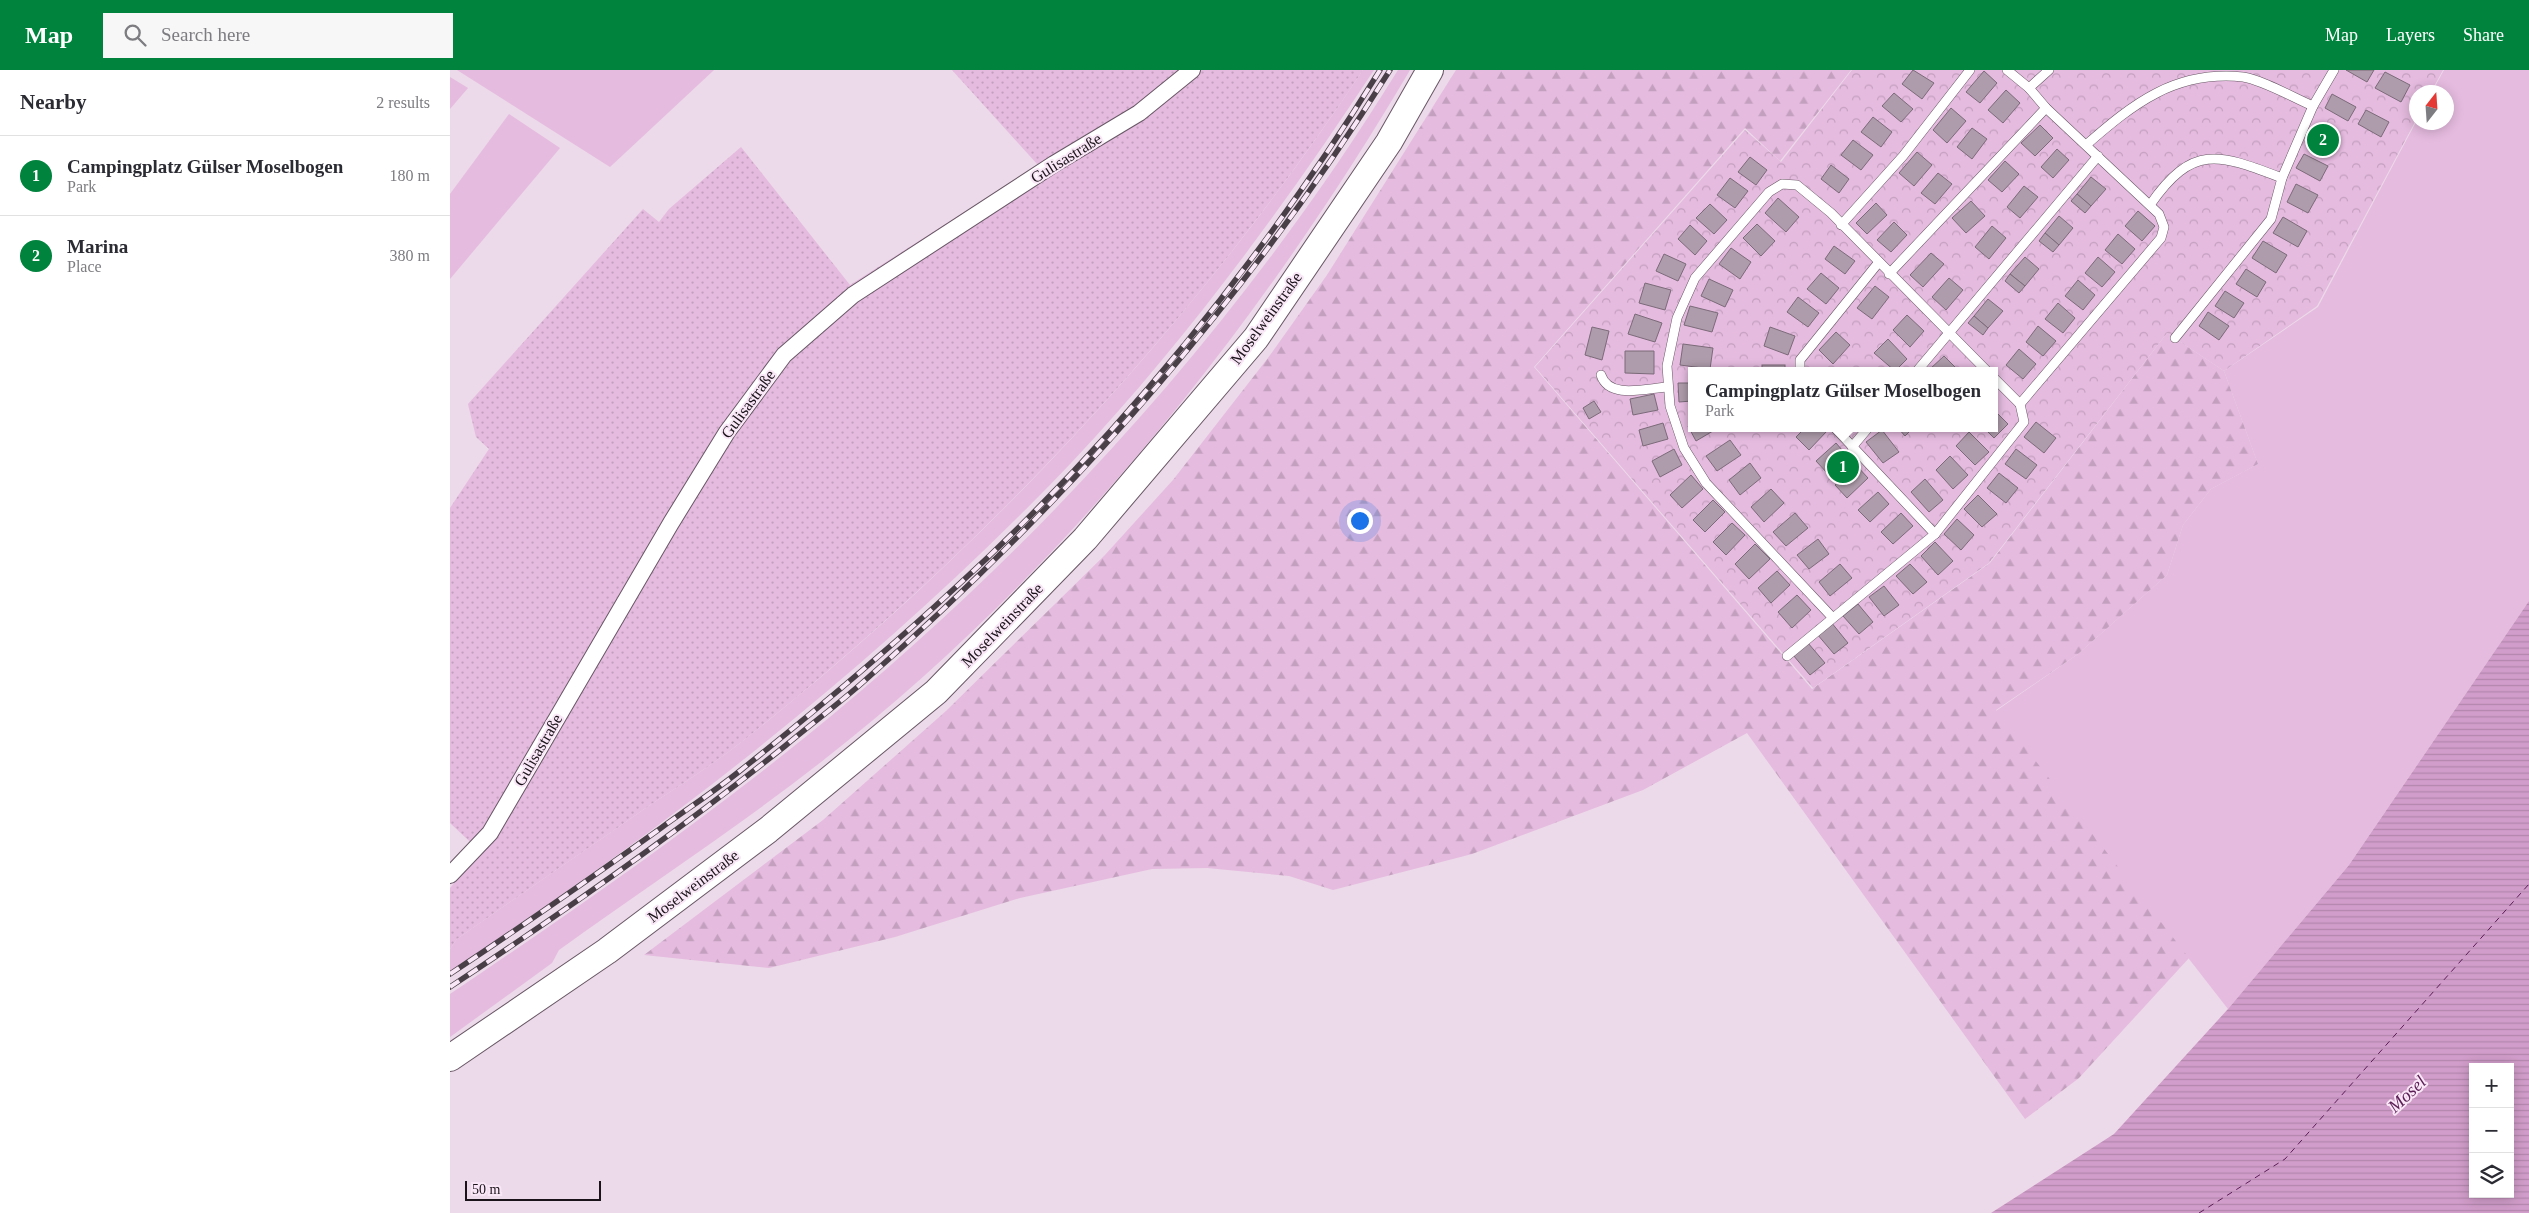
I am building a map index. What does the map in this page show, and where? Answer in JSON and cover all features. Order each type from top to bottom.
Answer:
[{"type":"main road","name":"Moselweinstraße","points":[[450,1058],[606,951],[745,848],[936,692],[1085,539],[1256,338],[1389,142],[1430,70]]},
{"type":"street","name":"Gulisastraße","points":[[450,874],[490,833],[670,522],[727,432],[784,355],[854,295],[1054,164],[1139,113],[1192,70]]},
{"type":"lane","points":[[1841,225],[1903,156],[1970,70]]},
{"type":"lane","points":[[2007,70],[2029,88],[2046,108],[2150,205],[2159,214],[2164,227],[2161,238],[2020,404]]},
{"type":"lane","points":[[2029,88],[2048,70]]},
{"type":"lane","points":[[2176,338],[2271,219],[2282,178],[2313,106],[2334,70]]},
{"type":"lane","points":[[2086,145],[2133,104],[2169,83],[2209,75],[2244,77],[2313,106]]},
{"type":"lane","points":[[1889,274],[2046,108]]},
{"type":"lane","points":[[1919,367],[2098,156]]},
{"type":"lane","points":[[2150,205],[2171,178],[2184,166],[2201,160],[2220,158],[2282,178]]},
{"type":"lane","points":[[1832,617],[1706,483],[1684,448],[1670,406],[1667,366],[1677,318],[1695,278],[1769,192],[1782,184],[1797,184],[1879,262],[1983,367]]},
{"type":"lane","points":[[1800,367],[1800,360],[1879,262]]},
{"type":"lane","points":[[1601,375],[1604,383],[1619,390],[1668,386]]},
{"type":"lane","points":[[1786,656],[1935,534],[2024,422],[2020,404],[1998,382]]},
{"type":"lane","points":[[1839,432],[1935,534]]},
{"type":"lane","points":[[1852,447],[1865,432]]},
{"type":"green space","points":[[457,70],[714,70],[610,167]]},
{"type":"green space","points":[[952,70],[1363,70],[1298,164],[1229,255],[1156,344],[1080,429],[1001,511],[918,591],[833,667],[744,740],[457,939],[450,949],[450,888],[481,852],[450,823],[450,508],[489,449],[476,437],[468,404],[643,209],[659,222],[669,209],[741,147],[850,285],[1038,165]]},
{"type":"green space","points":[[1363,70],[1374,70],[1304,173],[1193,322],[1113,417],[1071,463],[1000,534],[852,670],[775,734],[616,856],[450,971],[450,949],[457,939],[744,740],[833,667],[918,591],[1001,512],[1080,429],[1156,344],[1229,256],[1298,164]]},
{"type":"green space","points":[[1398,70],[1410,70],[1351,166],[1287,261],[1220,354],[1148,443],[1072,530],[992,612],[908,690],[821,762],[724,834],[559,950],[552,963],[450,1037],[450,994],[629,870],[717,806],[803,739],[889,667],[972,591],[1052,512],[1129,430],[1202,344],[1272,256],[1337,164]]},
{"type":"green space","points":[[1456,70],[1851,70],[1780,161],[1745,128],[1534,367],[1812,689],[1990,563],[2167,333],[2224,371],[2258,464],[2211,489],[2183,525],[2167,575],[2078,654],[1996,710],[2189,958],[2079,1078],[2025,1119],[1747,733],[1643,790],[1472,854],[1333,890],[1289,876],[1207,868],[1152,869],[1020,898],[895,937],[769,968],[644,955],[823,820],[946,711],[1105,555],[1173,480],[1268,358],[1327,275]]},
{"type":"green space","points":[[1852,70],[2443,70],[2435,85],[2409,85],[2409,130],[2411,130],[2317,306],[2224,371],[2167,333],[1989,563],[1813,688],[1535,367],[1745,130],[1781,162]]},
{"type":"green space","points":[[2444,70],[2529,70],[2529,601],[2349,865],[2228,1009],[1996,711],[2078,654],[2167,575],[2183,525],[2211,489],[2258,464],[2224,371],[2318,307],[2412,130],[2454,130],[2454,85],[2436,85]]},
{"type":"green space","points":[[450,77],[468,88],[450,109]]},
{"type":"green space","points":[[509,114],[560,148],[450,279],[450,194]]},
{"type":"water","name":"Mosel","points":[[2529,601],[2529,1213],[1991,1213],[2114,1134],[2228,1009],[2349,865]]},
{"type":"building","points":[[1913,70],[1934,83],[1922,99],[1902,84]]},
{"type":"building","points":[[2346,70],[2374,70],[2367,82]]},
{"type":"building","points":[[1984,71],[1997,83],[1980,103],[1966,92]]},
{"type":"building","points":[[2385,72],[2410,85],[2401,102],[2375,88]]},
{"type":"building","points":[[2006,90],[2020,103],[2003,123],[1988,110]]},
{"type":"building","points":[[1894,93],[1913,109],[1901,122],[1882,106]]},
{"type":"building","points":[[2332,94],[2356,107],[2348,121],[2325,108]]},
{"type":"building","points":[[1951,108],[1966,121],[1947,143],[1933,130]]},
{"type":"building","points":[[2366,110],[2389,122],[2381,137],[2358,124]]},
{"type":"building","points":[[1873,117],[1892,132],[1881,147],[1861,132]]},
{"type":"building","points":[[2040,125],[2053,138],[2035,156],[2021,143]]},
{"type":"building","points":[[2316,125],[2339,137],[2330,154],[2307,142]]},
{"type":"building","points":[[1972,128],[1987,139],[1972,159],[1957,147]]},
{"type":"building","points":[[1853,140],[1873,155],[1861,170],[1841,155]]},
{"type":"building","points":[[2057,149],[2069,160],[2053,178],[2041,167]]},
{"type":"building","points":[[1917,152],[1932,165],[1914,186],[1899,173]]},
{"type":"building","points":[[2304,154],[2328,166],[2320,181],[2296,168]]},
{"type":"building","points":[[1750,157],[1767,170],[1756,185],[1738,172]]},
{"type":"building","points":[[2005,161],[2019,174],[2002,192],[1988,180]]},
{"type":"building","points":[[1831,165],[1849,179],[1839,193],[1821,179]]},
{"type":"building","points":[[1938,173],[1952,184],[1935,204],[1921,193]]},
{"type":"building","points":[[2091,177],[2106,189],[2091,206],[2077,194]]},
{"type":"building","points":[[1730,178],[1748,191],[1735,208],[1717,195]]},
{"type":"building","points":[[2296,184],[2318,195],[2308,213],[2287,202]]},
{"type":"building","points":[[2024,186],[2038,197],[2020,218],[2007,207]]},
{"type":"building","points":[[2077,194],[2091,206],[2085,213],[2071,201]]},
{"type":"building","points":[[1778,198],[1799,217],[1786,232],[1765,213]]},
{"type":"building","points":[[1971,201],[1985,216],[1966,233],[1952,218]]},
{"type":"building","points":[[1876,203],[1887,215],[1867,234],[1856,223]]},
{"type":"building","points":[[1710,204],[1727,220],[1714,234],[1696,218]]},
{"type":"building","points":[[2138,211],[2155,226],[2142,241],[2125,226]]},
{"type":"building","points":[[2059,216],[2073,228],[2059,245],[2045,233]]},
{"type":"building","points":[[2283,217],[2307,231],[2298,247],[2273,233]]},
{"type":"building","points":[[1894,222],[1907,235],[1891,252],[1877,240]]},
{"type":"building","points":[[1757,224],[1775,241],[1761,256],[1743,238]]},
{"type":"building","points":[[1690,225],[1707,241],[1695,255],[1678,239]]},
{"type":"building","points":[[1992,226],[2006,238],[1989,259],[1975,247]]},
{"type":"building","points":[[2045,233],[2059,245],[2053,252],[2039,241]]},
{"type":"building","points":[[2118,234],[2135,249],[2122,264],[2105,250]]},
{"type":"building","points":[[2263,241],[2287,255],[2276,273],[2252,258]]},
{"type":"building","points":[[1834,246],[1855,261],[1845,274],[1825,259]]},
{"type":"building","points":[[1731,248],[1751,262],[1740,279],[1719,264]]},
{"type":"building","points":[[1931,253],[1944,264],[1923,287],[1910,275]]},
{"type":"building","points":[[1664,254],[1686,264],[1678,281],[1656,271]]},
{"type":"building","points":[[2025,257],[2039,269],[2025,286],[2010,274]]},
{"type":"building","points":[[2098,257],[2115,272],[2102,287],[2085,273]]},
{"type":"building","points":[[2246,269],[2266,282],[2257,297],[2236,284]]},
{"type":"building","points":[[1821,273],[1839,288],[1826,304],[1807,289]]},
{"type":"building","points":[[2010,274],[2025,286],[2019,293],[2005,281]]},
{"type":"building","points":[[1949,278],[1963,290],[1946,310],[1932,297]]},
{"type":"building","points":[[1709,279],[1733,290],[1725,307],[1701,296]]},
{"type":"building","points":[[2078,280],[2095,295],[2083,310],[2065,296]]},
{"type":"building","points":[[1645,283],[1671,290],[1665,310],[1639,303]]},
{"type":"building","points":[[1875,286],[1889,297],[1872,319],[1857,308]]},
{"type":"building","points":[[2225,291],[2244,303],[2234,318],[2215,306]]},
{"type":"building","points":[[1798,297],[1819,313],[1808,327],[1787,312]]},
{"type":"building","points":[[1988,299],[2003,311],[1988,328],[1974,316]]},
{"type":"building","points":[[2058,303],[2075,318],[2063,333],[2045,319]]},
{"type":"building","points":[[1690,306],[1718,313],[1712,332],[1684,325]]},
{"type":"building","points":[[2208,312],[2229,326],[2219,340],[2199,326]]},
{"type":"building","points":[[1635,314],[1662,323],[1655,342],[1628,334]]},
{"type":"building","points":[[1907,315],[1924,331],[1910,347],[1893,330]]},
{"type":"building","points":[[1974,316],[1988,328],[1983,335],[1968,323]]},
{"type":"building","points":[[2038,326],[2056,341],[2043,356],[2026,342]]},
{"type":"building","points":[[1592,327],[1609,331],[1602,360],[1585,355]]},
{"type":"building","points":[[1770,327],[1795,336],[1788,355],[1764,346]]},
{"type":"building","points":[[1836,332],[1850,345],[1833,364],[1819,350]]},
{"type":"building","points":[[1888,339],[1907,359],[1899,367],[1890,367],[1874,353]]},
{"type":"building","points":[[1683,344],[1713,348],[1710,367],[1680,365]]},
{"type":"building","points":[[2019,349],[2036,364],[2023,379],[2006,365]]},
{"type":"building","points":[[1625,351],[1654,351],[1654,374],[1625,373]]},
{"type":"building","points":[[1944,356],[1955,367],[1932,367]]},
{"type":"building","points":[[1762,365],[1785,365],[1785,367],[1762,367]]},
{"type":"building","points":[[1678,383],[1688,383],[1688,401],[1679,402]]},
{"type":"building","points":[[1654,394],[1658,410],[1633,415],[1630,399]]},
{"type":"building","points":[[1594,401],[1601,412],[1589,419],[1583,408]]},
{"type":"building","points":[[1998,414],[2008,424],[1994,438],[1988,432],[1998,432]]},
{"type":"building","points":[[2036,422],[2056,438],[2044,453],[2024,437]]},
{"type":"building","points":[[1663,423],[1668,439],[1643,446],[1639,430]]},
{"type":"building","points":[[1691,432],[1711,432],[1696,441]]},
{"type":"building","points":[[1801,432],[1826,432],[1809,450],[1796,437]]},
{"type":"building","points":[[1879,432],[1884,432],[1899,452],[1883,463],[1866,442]]},
{"type":"building","points":[[1969,432],[1989,452],[1975,465],[1956,446]]},
{"type":"building","points":[[1730,440],[1741,455],[1717,471],[1706,456]]},
{"type":"building","points":[[1836,443],[1848,457],[1828,474],[1816,461]]},
{"type":"building","points":[[1674,449],[1682,465],[1660,477],[1652,461]]},
{"type":"building","points":[[2016,449],[2037,465],[2026,479],[2005,464]]},
{"type":"building","points":[[1950,456],[1968,475],[1953,489],[1936,470]]},
{"type":"building","points":[[1750,463],[1761,478],[1740,495],[1729,480]]},
{"type":"building","points":[[1856,465],[1868,478],[1847,498],[1835,485]]},
{"type":"building","points":[[1999,473],[2018,488],[2006,503],[1987,488]]},
{"type":"building","points":[[1691,475],[1703,489],[1682,508],[1670,495]]},
{"type":"building","points":[[1925,479],[1943,500],[1929,512],[1911,492]]},
{"type":"building","points":[[1771,489],[1784,503],[1764,522],[1751,507]]},
{"type":"building","points":[[1878,492],[1889,504],[1870,522],[1858,510]]},
{"type":"building","points":[[1978,495],[1997,514],[1982,527],[1964,509]]},
{"type":"building","points":[[1713,500],[1725,512],[1705,532],[1693,520]]},
{"type":"building","points":[[1795,513],[1808,528],[1786,546],[1773,532]]},
{"type":"building","points":[[1901,513],[1913,526],[1893,544],[1881,532]]},
{"type":"building","points":[[1957,519],[1974,535],[1961,550],[1944,534]]},
{"type":"building","points":[[1732,523],[1745,535],[1726,555],[1713,542]]},
{"type":"building","points":[[1818,539],[1829,554],[1809,569],[1797,555]]},
{"type":"building","points":[[1935,542],[1953,561],[1938,575],[1921,556]]},
{"type":"building","points":[[1755,544],[1770,559],[1749,579],[1735,564]]},
{"type":"building","points":[[1840,564],[1852,578],[1830,596],[1819,582]]},
{"type":"building","points":[[1910,564],[1927,582],[1913,594],[1896,576]]},
{"type":"building","points":[[1777,571],[1790,585],[1771,603],[1758,588]]},
{"type":"building","points":[[1884,586],[1899,605],[1884,616],[1869,597]]},
{"type":"building","points":[[1797,595],[1811,610],[1792,628],[1778,612]]},
{"type":"building","points":[[1858,604],[1873,622],[1859,634],[1843,616]]},
{"type":"building","points":[[1831,622],[1848,643],[1834,654],[1817,634]]},
{"type":"building","points":[[1808,643],[1825,663],[1810,675],[1793,655]]},
{"type":"ferry route","points":[[2199,1213],[2285,1159],[2529,884]]},
{"type":"railway","points":[[450,974],[582,884],[731,778],[877,658],[1016,530],[1075,470],[1186,343],[1288,209],[1380,70]]},
{"type":"railway","points":[[450,987],[620,870],[745,778],[862,683],[1011,544],[1081,471],[1148,396],[1213,318],[1275,238],[1334,156],[1390,70]]},
{"type":"place","name":"Marina","points":[[2323,140]]},
{"type":"place","name":"Campingplatz Gülser Moselbogen","points":[[1843,467]]}]
